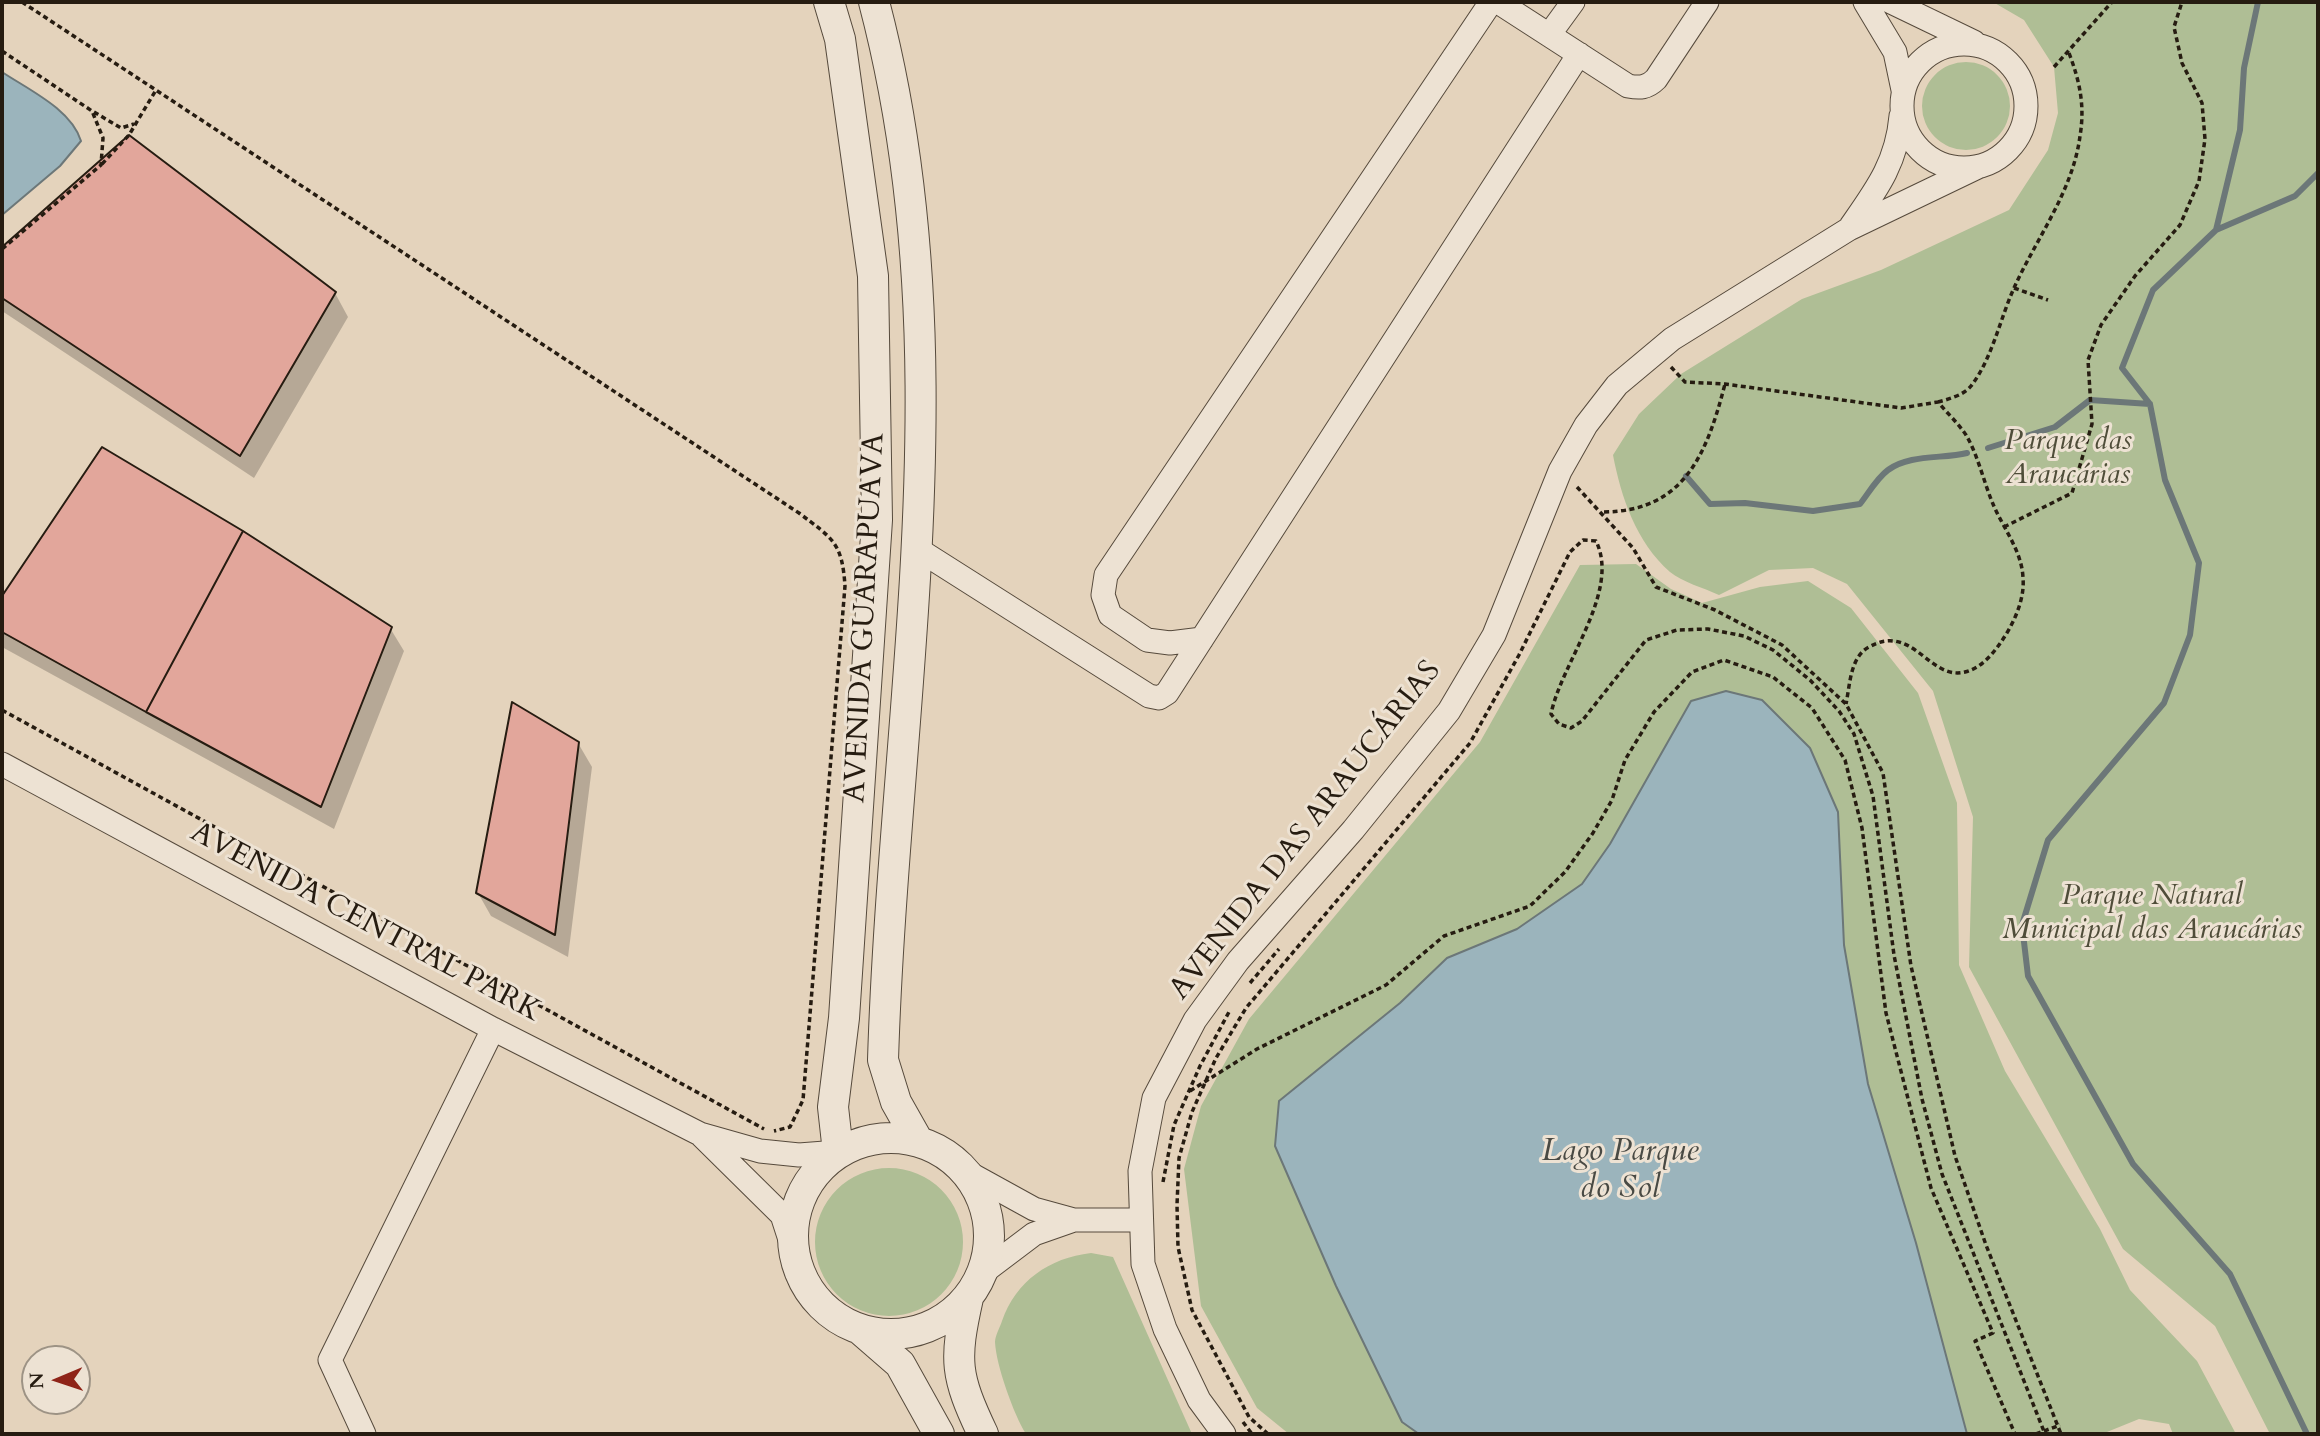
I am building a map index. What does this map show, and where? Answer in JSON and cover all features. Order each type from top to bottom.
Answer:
[{"type":"street","name":"AVENIDA GUARAPUAVA","points":[[829,2],[840,39],[873,276],[877,520],[844,1018],[832,1107],[838,1153]]},
{"type":"street","name":"AVENIDA GUARAPUAVA","points":[[874,2],[887,50],[918,270],[922,412],[919,550],[883,1060],[896,1102],[918,1141]]},
{"type":"street","points":[[1202,639],[1170,643],[1147,640],[1110,615],[1103,595],[1106,575],[1492,2]]},
{"type":"street","points":[[1498,2],[1529,10],[1549,35],[1628,86],[1648,86],[1707,2]]},
{"type":"street","points":[[1549,35],[1573,2]]},
{"type":"street","name":"AVENIDA DAS ARAUCÁRIAS","points":[[1865,2],[1895,52],[1907,131],[1919,149],[1936,162],[1957,168],[1978,167]]},
{"type":"street","name":"AVENIDA DAS ARAUCÁRIAS","points":[[1231,1425],[1199,1401],[1166,1329],[1143,1264],[1140,1171],[1154,1098],[1195,1020],[1238,961],[1353,830],[1449,711],[1494,635],[1560,471],[1586,425],[1617,385],[1672,339],[1849,229],[1998,158],[2014,144],[2024,124],[2026,103],[2023,83],[2013,66],[1998,53],[1891,2]]},
{"type":"street","name":"AVENIDA DAS ARAUCÁRIAS","points":[[1849,229],[1881,183],[1898,146],[1903,100],[1911,72],[1925,57],[1942,47],[1961,43],[1980,45]]},
{"type":"street","points":[[919,550],[1149,696],[1159,698],[1167,693],[1579,54]]},
{"type":"street","name":"AVENIDA CENTRAL PARK","points":[[2,764],[493,1029],[700,1134]]},
{"type":"street","points":[[364,1434],[330,1360],[493,1029]]},
{"type":"street","points":[[700,1134],[760,1151],[799,1155],[838,1153]]},
{"type":"street","points":[[700,1134],[782,1215],[801,1276],[816,1300],[836,1319],[862,1331],[900,1364],[939,1434]]},
{"type":"street","points":[[793,1249],[793,1221],[802,1194],[817,1171],[838,1153],[863,1141],[890,1137],[918,1141],[944,1153],[965,1171],[1034,1209],[1074,1220],[1141,1220]]},
{"type":"street","points":[[965,1171],[980,1195],[988,1221],[989,1248],[975,1286],[957,1363],[968,1402],[983,1434]]},
{"type":"street","points":[[862,1331],[891,1335],[920,1331],[947,1318],[975,1286],[1034,1234],[1074,1220]]},
{"type":"path","points":[[2,710],[725,1110],[769,1132],[790,1127],[803,1100],[845,586],[842,557],[838,550],[799,513],[22,2]]},
{"type":"path","points":[[2054,67],[2112,2]]},
{"type":"path","points":[[2004,527],[2072,493],[2092,424],[2088,360],[2101,325],[2135,276],[2180,225],[2199,181],[2205,139],[2202,103],[2182,63],[2174,27],[2182,2]]},
{"type":"path","points":[[2,51],[121,128],[134,124]]},
{"type":"path","points":[[1668,363],[1685,382],[1725,384],[1901,408],[1938,402],[1970,388],[2014,288],[2066,186],[2080,140],[2083,111],[2080,81],[2069,53]]},
{"type":"path","points":[[2,249],[101,165],[129,135],[156,90]]},
{"type":"path","points":[[92,111],[103,138],[101,165]]},
{"type":"path","points":[[2014,288],[2048,300]]},
{"type":"path","points":[[1604,512],[1623,512],[1660,502],[1686,476],[1696,464],[1716,419],[1725,384]]},
{"type":"path","points":[[1846,704],[1854,664],[1867,648],[1883,642],[1901,642],[1917,649],[1945,671],[1963,673],[1979,667],[1995,650],[2008,632],[2020,603],[2024,579],[2019,557],[1966,436],[1938,402]]},
{"type":"path","points":[[1572,482],[1604,512],[1633,548],[1656,587],[1715,610],[1782,645],[1846,704],[1883,772],[1911,966],[1955,1156],[1986,1245],[2060,1425],[2061,1434]]},
{"type":"path","points":[[1268,1434],[1249,1417],[1192,1310],[1178,1247],[1179,1158],[1192,1112],[1205,1082],[1246,1008],[1470,743],[1519,655],[1570,552],[1583,540],[1596,541],[1601,551],[1602,574],[1595,606],[1555,697],[1551,714],[1559,724],[1571,728],[1582,721],[1646,640],[1678,630],[1708,629],[1744,636],[1773,650],[1832,703],[1854,734],[1873,796],[1894,955],[1922,1098],[1939,1161],[2045,1434]]},
{"type":"path","points":[[1188,1092],[1257,1049],[1386,985],[1444,936],[1530,906],[1565,873],[1593,833],[1612,800],[1625,760],[1654,712],[1692,671],[1724,660],[1773,677],[1812,708],[1845,760],[1862,828],[1886,1013],[1931,1188],[1993,1333],[1975,1340],[2015,1434]]},
{"type":"path","points":[[1243,991],[1286,941]]},
{"type":"path","points":[[1163,1195],[1174,1125],[1188,1092],[1235,1002]]},
{"type":"path","points":[[1231,1425],[1252,1434]]},
{"type":"path","points":[[2036,1434],[2060,1425]]},
{"type":"green space","name":"Parque Natural Municipal das Araucárias","points":[[1993,2],[2318,2],[2318,1434],[2270,1434],[2215,1326],[2123,1249],[1969,967],[1973,817],[1933,691],[1847,584],[1813,568],[1769,570],[1719,595],[1675,576],[1658,560],[1639,533],[1616,471],[1613,455],[1639,414],[1681,374],[1802,299],[1881,270],[2009,210],[2048,150],[2058,113],[2054,67],[2024,20]]},
{"type":"green space","points":[[1966,62],[1991,69],[2003,81],[2010,106],[2003,131],[1991,143],[1966,150],[1941,143],[1929,131],[1922,106],[1929,81],[1941,69]]},
{"type":"green space","points":[[1636,564],[1671,589],[1702,603],[1760,587],[1808,581],[1851,608],[1918,693],[1957,803],[1959,965],[2005,1071],[2100,1229],[2130,1290],[2197,1361],[2236,1434],[2173,1434],[2169,1424],[2139,1419],[2102,1434],[1289,1434],[1257,1408],[1201,1306],[1184,1169],[1201,1106],[1249,1019],[1480,742],[1580,565]]},
{"type":"green space","points":[[889,1168],[918,1173],[942,1189],[958,1213],[963,1242],[958,1271],[942,1295],[918,1311],[889,1316],[860,1311],[836,1295],[820,1271],[815,1242],[820,1213],[836,1189],[860,1173]]},
{"type":"green space","points":[[1091,1253],[1113,1257],[1192,1434],[1026,1434],[1021,1426],[1006,1390],[995,1342],[1008,1307],[1025,1283],[1048,1266]]},
{"type":"water","points":[[2,72],[59,110],[76,130],[81,141],[60,166],[2,215]]},
{"type":"water","name":"Lago Parque do Sol","points":[[1726,691],[1762,700],[1810,748],[1838,812],[1844,945],[1868,1084],[1916,1243],[1967,1434],[1419,1434],[1402,1422],[1336,1286],[1275,1146],[1279,1101],[1400,1003],[1447,958],[1517,929],[1582,884],[1610,844],[1691,701]]},
{"type":"building","points":[[129,135],[336,292],[240,456],[2,298],[2,247]]},
{"type":"building","points":[[102,447],[243,531],[146,712],[2,632],[2,596]]},
{"type":"building","points":[[243,531],[392,627],[321,807],[146,712]]},
{"type":"building","points":[[512,702],[579,742],[555,935],[476,893]]},
{"type":"waterway","points":[[2258,2],[2244,68],[2240,130],[2216,230],[2153,290],[2122,368],[2150,404],[2165,480],[2199,563],[2190,635],[2164,703],[2048,840],[2022,925],[2028,976],[2133,1164],[2230,1274],[2307,1434]]},
{"type":"waterway","points":[[2216,230],[2295,196],[2318,173]]},
{"type":"waterway","points":[[1988,448],[2055,427],[2090,400],[2150,404]]},
{"type":"waterway","points":[[1686,476],[1710,504],[1745,503],[1813,511],[1860,504],[1880,477],[1906,461],[1967,453]]},
{"type":"park label","name":"Parque das Araucárias","points":[[2068,459]]}]
